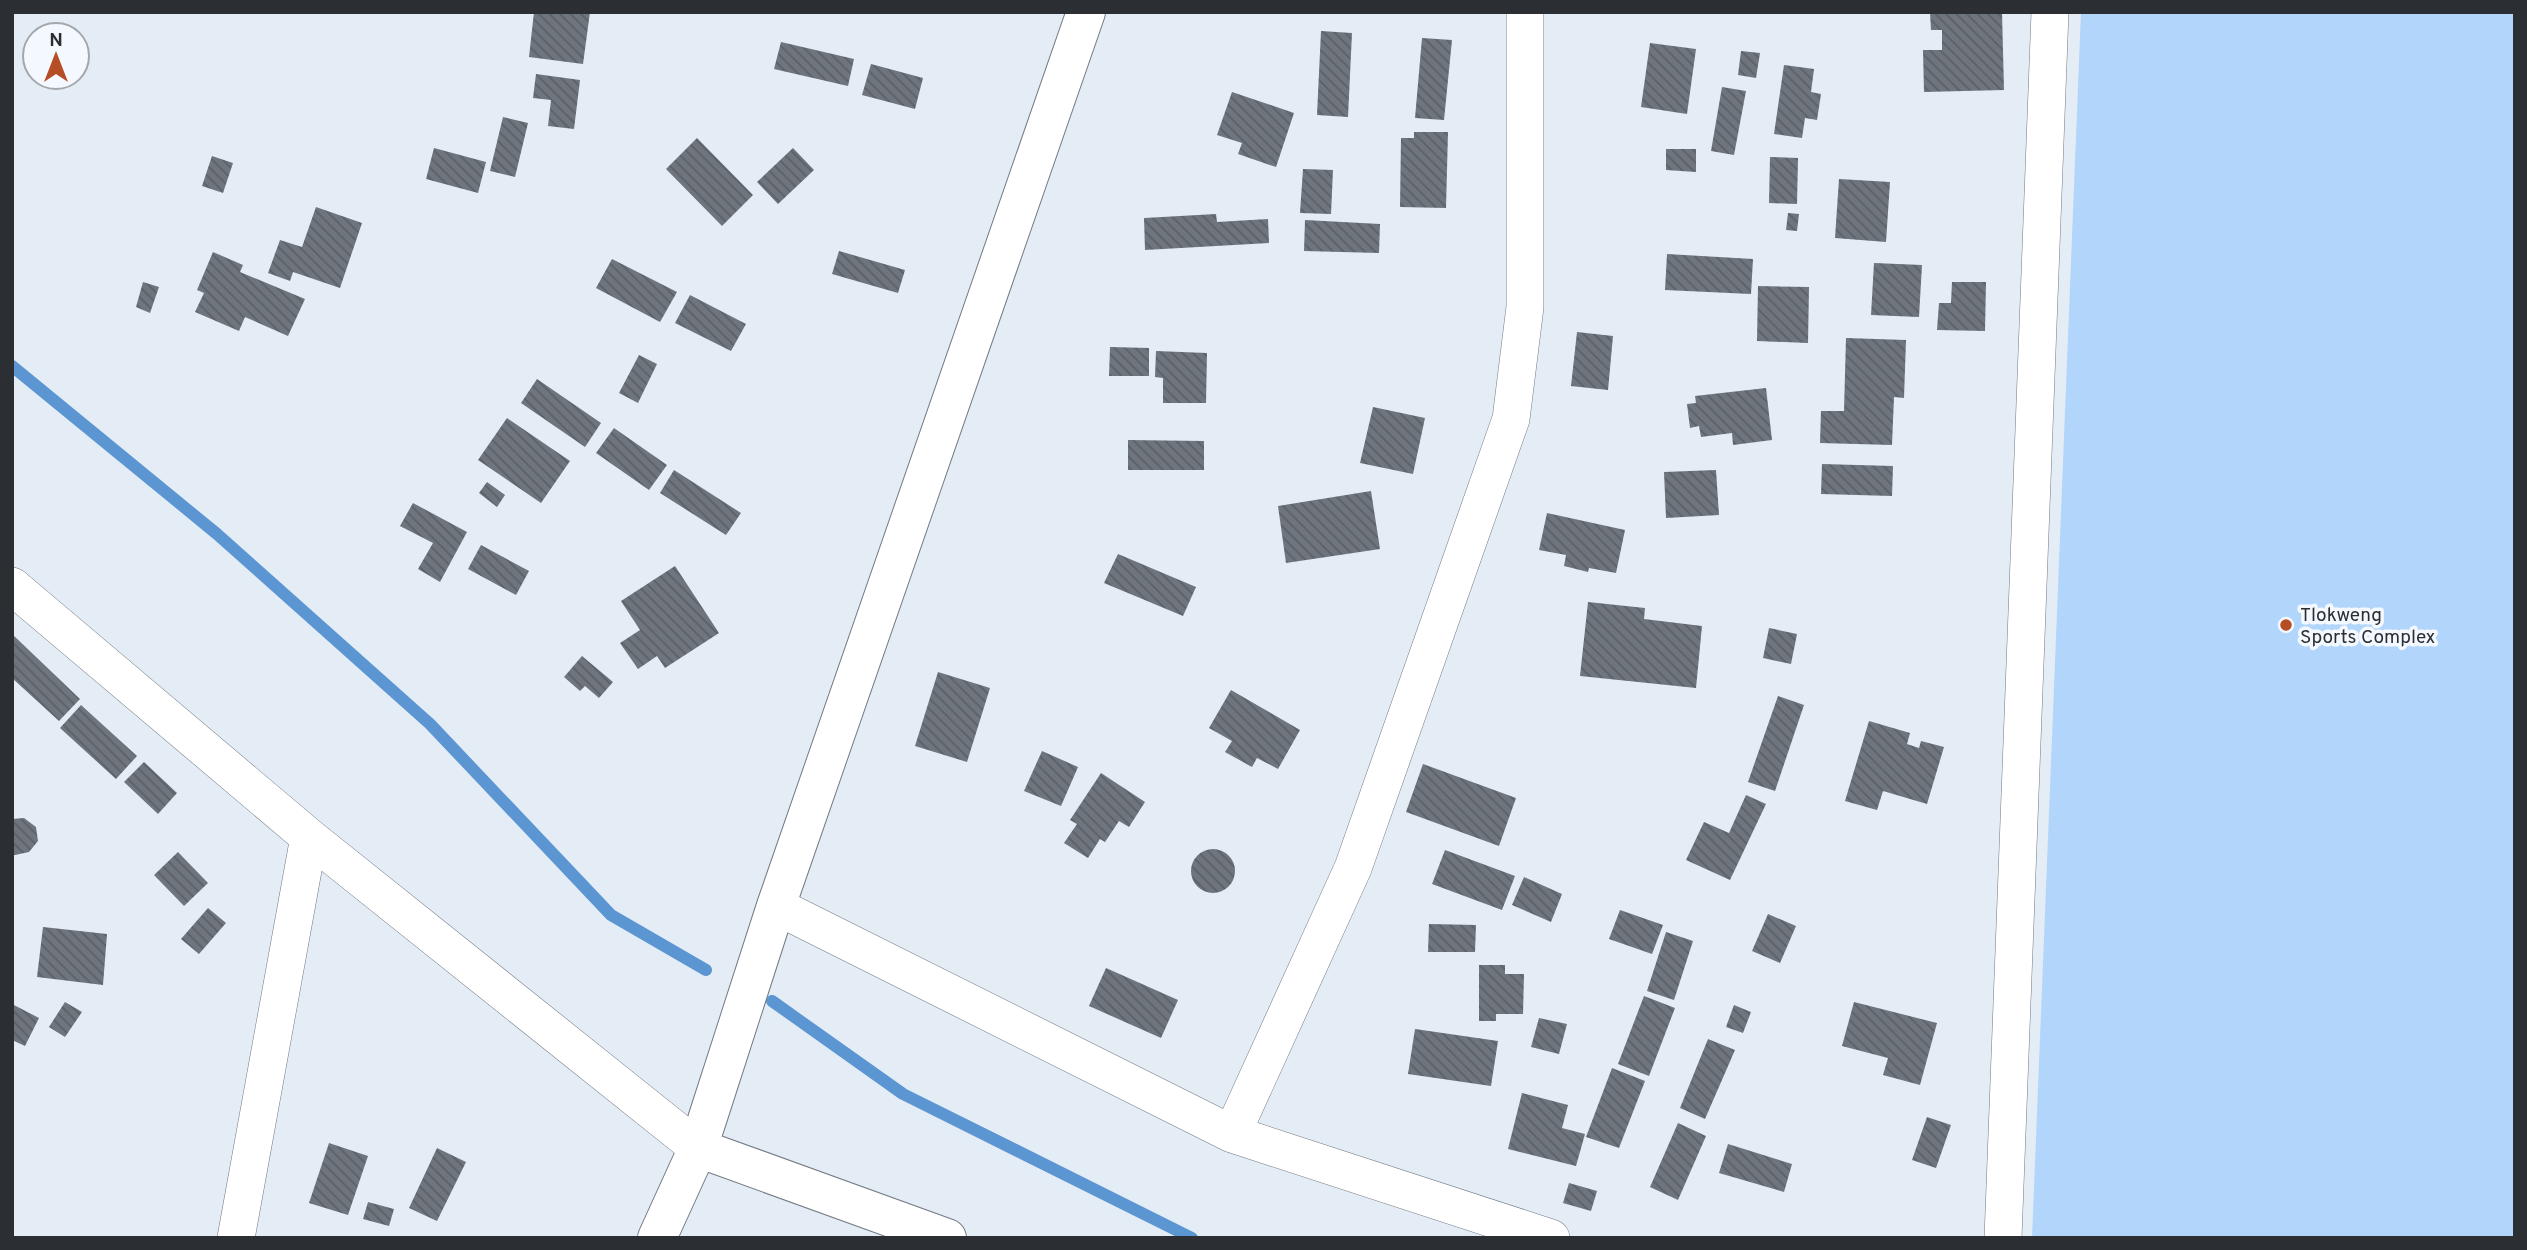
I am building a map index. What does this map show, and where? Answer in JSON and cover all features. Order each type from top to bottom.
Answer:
[{"type":"street","points":[[657,1238],[698,1148],[776,906],[1086,12]]},
{"type":"street","points":[[1232,1134],[1353,868],[1511,419],[1525,307],[1525,12]]},
{"type":"street","points":[[2003,1238],[2050,12]]},
{"type":"street","points":[[12,586],[309,837],[698,1148],[947,1238]]},
{"type":"street","points":[[236,1238],[309,837]]},
{"type":"street","points":[[776,906],[1232,1134],[1551,1238]]},
{"type":"shaded area","name":"Tlokweng Sports Complex","points":[[2081,12],[2515,12],[2515,1238],[2032,1238]]},
{"type":"building","points":[[534,12],[590,12],[583,64],[529,57]]},
{"type":"building","points":[[1930,12],[2002,12],[2004,90],[1924,92],[1923,50],[1942,50],[1942,30],[1931,30]]},
{"type":"building","points":[[1321,31],[1352,33],[1348,117],[1317,115]]},
{"type":"building","points":[[1422,38],[1452,40],[1444,120],[1415,118]]},
{"type":"building","points":[[781,42],[854,59],[848,86],[774,69]]},
{"type":"building","points":[[1650,43],[1696,49],[1687,114],[1641,107]]},
{"type":"building","points":[[1741,51],[1760,53],[1756,78],[1738,75]]},
{"type":"building","points":[[871,64],[923,78],[915,109],[862,95]]},
{"type":"building","points":[[1784,65],[1814,69],[1811,92],[1821,94],[1817,120],[1805,118],[1802,138],[1774,134]]},
{"type":"building","points":[[536,74],[580,80],[574,129],[548,126],[551,100],[533,98]]},
{"type":"building","points":[[1722,87],[1746,91],[1734,155],[1711,151]]},
{"type":"building","points":[[1232,92],[1294,113],[1276,167],[1238,154],[1242,143],[1217,135]]},
{"type":"building","points":[[503,117],[528,123],[515,177],[490,171]]},
{"type":"building","points":[[1414,132],[1448,132],[1446,208],[1400,207],[1401,138],[1414,138]]},
{"type":"building","points":[[697,138],[753,195],[722,226],[666,169]]},
{"type":"building","points":[[434,148],[486,162],[478,193],[426,179]]},
{"type":"building","points":[[793,148],[814,170],[778,204],[757,182]]},
{"type":"building","points":[[1666,149],[1696,149],[1696,172],[1666,170]]},
{"type":"building","points":[[212,156],[233,163],[223,193],[202,186]]},
{"type":"building","points":[[1770,157],[1798,158],[1797,204],[1769,203]]},
{"type":"building","points":[[1303,169],[1333,170],[1331,214],[1300,213]]},
{"type":"building","points":[[1839,179],[1890,182],[1886,242],[1835,238]]},
{"type":"building","points":[[316,207],[362,223],[340,288],[293,272],[290,281],[268,273],[280,240],[302,247]]},
{"type":"building","points":[[1788,213],[1799,214],[1797,231],[1786,230]]},
{"type":"building","points":[[1216,214],[1217,222],[1268,219],[1269,243],[1145,250],[1144,218]]},
{"type":"building","points":[[1305,220],[1380,224],[1379,253],[1304,251]]},
{"type":"building","points":[[839,251],[905,270],[898,293],[832,274]]},
{"type":"building","points":[[213,252],[243,265],[240,272],[305,299],[288,336],[245,317],[239,331],[195,312],[204,293],[197,290]]},
{"type":"building","points":[[1667,254],[1753,259],[1751,294],[1665,290]]},
{"type":"building","points":[[612,259],[677,292],[660,322],[596,288]]},
{"type":"building","points":[[1874,263],[1922,265],[1919,317],[1871,315]]},
{"type":"building","points":[[143,282],[159,287],[150,313],[136,307]]},
{"type":"building","points":[[1952,282],[1986,282],[1985,331],[1937,330],[1939,303],[1951,303]]},
{"type":"building","points":[[1758,286],[1809,287],[1808,343],[1757,341]]},
{"type":"building","points":[[690,295],[746,324],[731,351],[675,323]]},
{"type":"building","points":[[1577,332],[1613,336],[1608,390],[1571,386]]},
{"type":"building","points":[[1846,338],[1906,340],[1904,398],[1894,397],[1892,445],[1820,443],[1821,411],[1844,411]]},
{"type":"building","points":[[1110,347],[1149,348],[1149,376],[1109,376]]},
{"type":"building","points":[[1156,351],[1207,353],[1206,403],[1163,403],[1163,378],[1155,377]]},
{"type":"building","points":[[639,355],[657,364],[638,403],[619,393]]},
{"type":"building","points":[[537,379],[601,423],[585,447],[521,403]]},
{"type":"building","points":[[1766,388],[1772,440],[1733,445],[1732,433],[1701,437],[1699,426],[1690,428],[1687,404],[1696,403],[1695,396]]},
{"type":"building","points":[[1373,407],[1425,418],[1413,474],[1360,463]]},
{"type":"building","points":[[507,418],[570,461],[541,503],[478,460]]},
{"type":"building","points":[[614,428],[667,465],[649,490],[596,453]]},
{"type":"building","points":[[1128,440],[1204,441],[1204,470],[1128,470]]},
{"type":"building","points":[[1822,464],[1893,466],[1892,496],[1821,494]]},
{"type":"building","points":[[674,470],[741,513],[726,535],[660,493]]},
{"type":"building","points":[[1716,470],[1719,515],[1666,518],[1664,472]]},
{"type":"building","points":[[487,482],[505,495],[497,507],[479,493]]},
{"type":"building","points":[[1371,491],[1380,549],[1286,563],[1278,506]]},
{"type":"building","points":[[413,503],[467,532],[440,582],[418,569],[433,543],[400,526]]},
{"type":"building","points":[[1547,513],[1625,530],[1616,573],[1589,568],[1588,572],[1564,566],[1566,555],[1539,550]]},
{"type":"building","points":[[481,545],[529,571],[516,595],[468,569]]},
{"type":"building","points":[[1118,554],[1196,587],[1183,616],[1104,583]]},
{"type":"building","points":[[675,566],[719,633],[665,668],[657,656],[638,669],[620,643],[640,630],[621,601]]},
{"type":"building","points":[[1588,602],[1645,608],[1644,619],[1702,626],[1696,688],[1580,676]]},
{"type":"building","points":[[1769,628],[1797,634],[1791,664],[1763,658]]},
{"type":"building","points":[[12,634],[80,699],[59,721],[12,678]]},
{"type":"building","points":[[582,656],[613,682],[599,698],[585,686],[580,691],[564,677]]},
{"type":"building","points":[[938,672],[990,688],[967,762],[915,746]]},
{"type":"building","points":[[1231,690],[1300,730],[1278,769],[1257,758],[1252,767],[1225,752],[1232,741],[1209,728]]},
{"type":"building","points":[[1778,696],[1804,705],[1775,791],[1748,782]]},
{"type":"building","points":[[81,705],[137,756],[116,779],[60,728]]},
{"type":"building","points":[[1869,721],[1910,733],[1907,744],[1919,748],[1921,741],[1944,747],[1927,804],[1883,791],[1877,810],[1845,801]]},
{"type":"building","points":[[1042,751],[1078,767],[1061,806],[1024,791]]},
{"type":"building","points":[[144,762],[177,793],[158,814],[124,782]]},
{"type":"building","points":[[1423,764],[1516,798],[1499,846],[1406,812]]},
{"type":"building","points":[[1101,773],[1145,802],[1129,827],[1119,821],[1105,842],[1100,839],[1088,858],[1064,843],[1077,824],[1070,820]]},
{"type":"building","points":[[1746,795],[1766,804],[1730,880],[1686,860],[1704,822],[1729,833]]},
{"type":"building","points":[[24,818],[36,827],[38,841],[29,852],[15,855],[12,854],[12,819]]},
{"type":"building","points":[[1213,849],[1222,850],[1229,855],[1234,862],[1234,880],[1229,887],[1222,892],[1213,893],[1204,892],[1197,887],[1192,880],[1191,871],[1192,862],[1197,855],[1204,850]]},
{"type":"building","points":[[1445,850],[1515,876],[1502,910],[1432,884]]},
{"type":"building","points":[[178,852],[208,883],[184,906],[154,875]]},
{"type":"building","points":[[1524,877],[1562,894],[1551,922],[1512,905]]},
{"type":"building","points":[[208,908],[226,923],[199,954],[181,939]]},
{"type":"building","points":[[1620,910],[1663,925],[1652,954],[1609,939]]},
{"type":"building","points":[[1768,914],[1796,926],[1780,963],[1752,951]]},
{"type":"building","points":[[1429,924],[1476,925],[1475,952],[1428,952]]},
{"type":"building","points":[[43,927],[107,934],[103,985],[37,977]]},
{"type":"building","points":[[1666,932],[1693,941],[1674,1000],[1647,991]]},
{"type":"building","points":[[1479,965],[1505,965],[1505,974],[1524,974],[1523,1014],[1496,1014],[1496,1021],[1479,1021]]},
{"type":"building","points":[[1106,968],[1178,1000],[1161,1038],[1089,1006]]},
{"type":"building","points":[[1644,996],[1675,1008],[1649,1076],[1618,1064]]},
{"type":"building","points":[[65,1002],[82,1012],[65,1037],[49,1027]]},
{"type":"building","points":[[1854,1002],[1937,1023],[1920,1085],[1883,1075],[1888,1058],[1842,1046]]},
{"type":"building","points":[[12,1004],[39,1018],[25,1046],[12,1040]]},
{"type":"building","points":[[1734,1005],[1751,1012],[1743,1033],[1726,1027]]},
{"type":"building","points":[[1539,1018],[1567,1024],[1559,1054],[1531,1047]]},
{"type":"building","points":[[1415,1029],[1498,1041],[1491,1086],[1408,1074]]},
{"type":"building","points":[[1708,1039],[1735,1050],[1705,1119],[1680,1108]]},
{"type":"building","points":[[1612,1068],[1645,1081],[1619,1148],[1586,1137]]},
{"type":"building","points":[[1522,1093],[1568,1105],[1562,1128],[1585,1134],[1576,1166],[1508,1149]]},
{"type":"building","points":[[1927,1117],[1951,1125],[1936,1168],[1912,1160]]},
{"type":"building","points":[[1678,1123],[1706,1136],[1678,1200],[1650,1187]]},
{"type":"building","points":[[329,1143],[368,1156],[348,1215],[309,1203]]},
{"type":"building","points":[[1728,1144],[1792,1164],[1784,1192],[1719,1173]]},
{"type":"building","points":[[437,1148],[466,1162],[437,1221],[409,1208]]},
{"type":"building","points":[[1569,1183],[1597,1191],[1591,1211],[1563,1203]]},
{"type":"building","points":[[368,1202],[394,1209],[389,1226],[363,1219]]},
{"type":"waterway","points":[[12,366],[217,534],[430,724],[611,915],[706,970]]},
{"type":"waterway","points":[[772,1001],[903,1094],[1192,1238]]},
{"type":"place","name":"Tlokweng Sports Complex","points":[[2286,625]]}]
